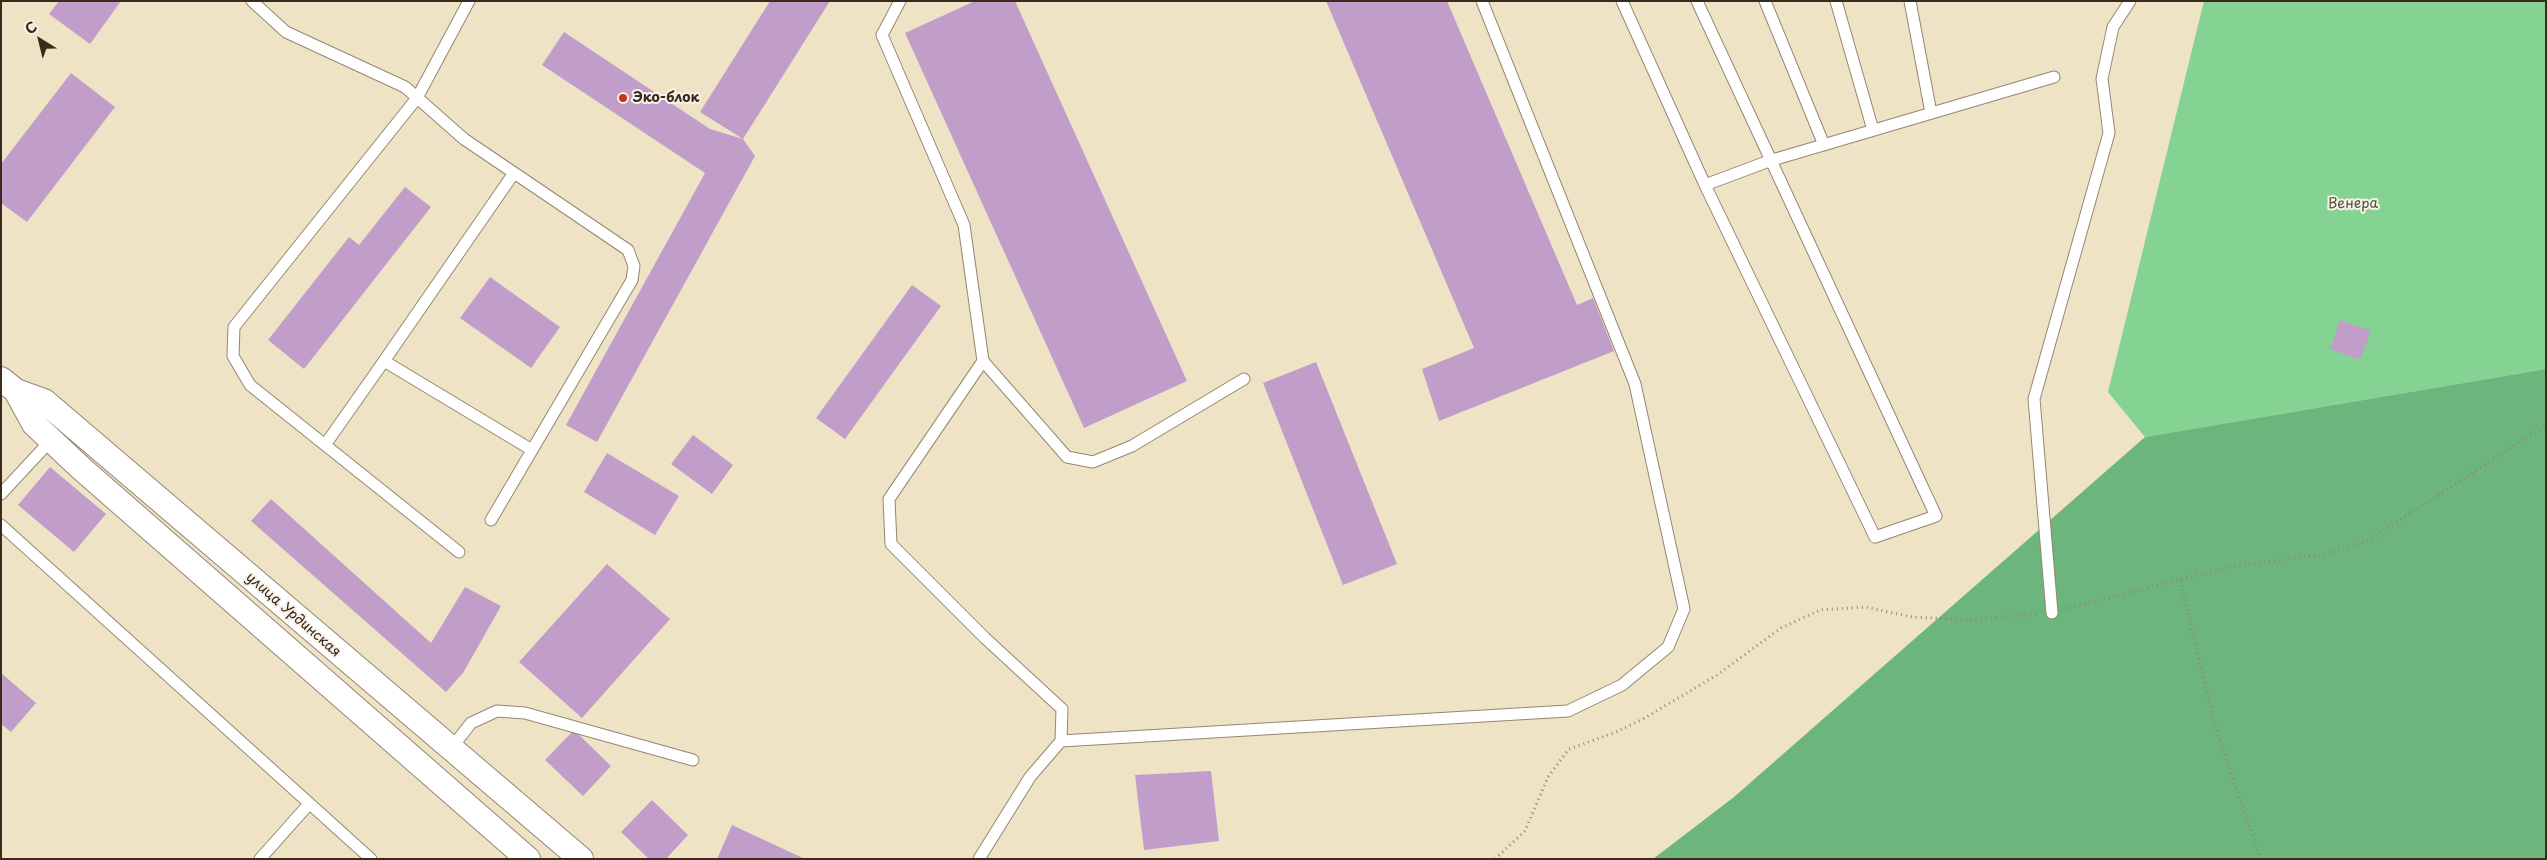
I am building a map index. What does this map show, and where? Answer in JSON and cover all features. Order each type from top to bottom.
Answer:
[{"type":"street","name":"улица Урдинская","points":[[8,385],[44,401],[450,750],[581,859]]},
{"type":"street","points":[[8,385],[34,424],[96,482],[528,859]]},
{"type":"lane","points":[[252,1],[286,32],[405,88],[464,139],[628,250],[634,266],[632,280],[491,520]]},
{"type":"lane","points":[[459,552],[250,386],[233,356],[234,327],[417,98],[469,1]]},
{"type":"lane","points":[[900,1],[882,34],[964,225],[983,361],[1067,457],[1093,462],[1132,446],[1244,379]]},
{"type":"lane","points":[[1061,741],[1568,712],[1622,685],[1668,647],[1684,609],[1635,384],[1482,1]]},
{"type":"lane","points":[[1622,1],[1705,184],[1875,537],[1936,516],[1769,161],[1697,1]]},
{"type":"lane","points":[[1765,1],[1824,145]]},
{"type":"lane","points":[[1836,1],[1873,130]]},
{"type":"lane","points":[[1910,1],[1931,113]]},
{"type":"lane","points":[[2052,613],[2034,399],[2109,133],[2102,80],[2113,27],[2130,1]]},
{"type":"lane","points":[[1705,184],[1769,161],[2054,77]]},
{"type":"lane","points":[[325,445],[514,173]]},
{"type":"lane","points":[[384,361],[532,450]]},
{"type":"lane","points":[[979,859],[1030,777],[1061,741],[1062,709],[985,638],[891,544],[889,499],[983,361]]},
{"type":"lane","points":[[1,494],[52,439],[65,420]]},
{"type":"lane","points":[[1,526],[371,859]]},
{"type":"lane","points":[[450,750],[470,723],[497,711],[525,713],[693,760]]},
{"type":"lane","points":[[260,859],[308,804]]},
{"type":"path","points":[[1495,859],[1525,831],[1548,777],[1569,749],[1614,733],[1643,719],[1717,675],[1781,628],[1820,610],[1864,607],[1912,617],[1967,620],[2052,613],[2228,567],[2325,554],[2369,540],[2546,425]]},
{"type":"path","points":[[2180,580],[2216,726],[2261,859]]},
{"type":"green space","name":"Венера","points":[[2204,1],[2546,1],[2546,369],[2145,437],[2108,392]]},
{"type":"green space","points":[[2546,369],[2546,859],[1653,859],[1734,797],[2145,437]]},
{"type":"building","points":[[59,1],[121,1],[90,44],[49,14]]},
{"type":"building","points":[[770,1],[830,1],[743,139],[700,112]]},
{"type":"building","points":[[975,1],[1015,1],[1187,381],[1084,428],[905,33]]},
{"type":"building","points":[[1326,1],[1447,1],[1577,305],[1593,298],[1614,351],[1439,421],[1422,369],[1474,348]]},
{"type":"building","points":[[564,32],[710,129],[743,139],[755,156],[597,442],[566,425],[705,173],[542,65]]},
{"type":"building","points":[[71,73],[115,107],[27,222],[1,203],[1,164]]},
{"type":"building","points":[[405,187],[431,207],[304,369],[268,340],[349,237],[359,245]]},
{"type":"building","points":[[490,277],[560,327],[531,368],[460,318]]},
{"type":"building","points":[[912,285],[941,306],[845,439],[816,418]]},
{"type":"building","points":[[2340,320],[2371,331],[2360,360],[2330,349]]},
{"type":"building","points":[[1316,362],[1397,564],[1343,585],[1263,383]]},
{"type":"building","points":[[693,435],[733,465],[712,494],[671,464]]},
{"type":"building","points":[[607,453],[679,496],[655,535],[584,492]]},
{"type":"building","points":[[50,467],[106,514],[74,552],[18,505]]},
{"type":"building","points":[[271,499],[431,643],[465,587],[501,606],[463,673],[446,692],[251,521]]},
{"type":"building","points":[[607,564],[670,619],[582,718],[519,662]]},
{"type":"building","points":[[1,673],[36,703],[11,732],[1,724]]},
{"type":"building","points":[[574,730],[611,766],[583,796],[545,760]]},
{"type":"building","points":[[1211,771],[1219,841],[1144,850],[1135,775]]},
{"type":"building","points":[[652,800],[688,835],[666,859],[649,859],[621,832]]},
{"type":"building","points":[[732,825],[805,859],[717,859]]},
{"type":"place","name":"Эко-блок","points":[[623,98]]}]
